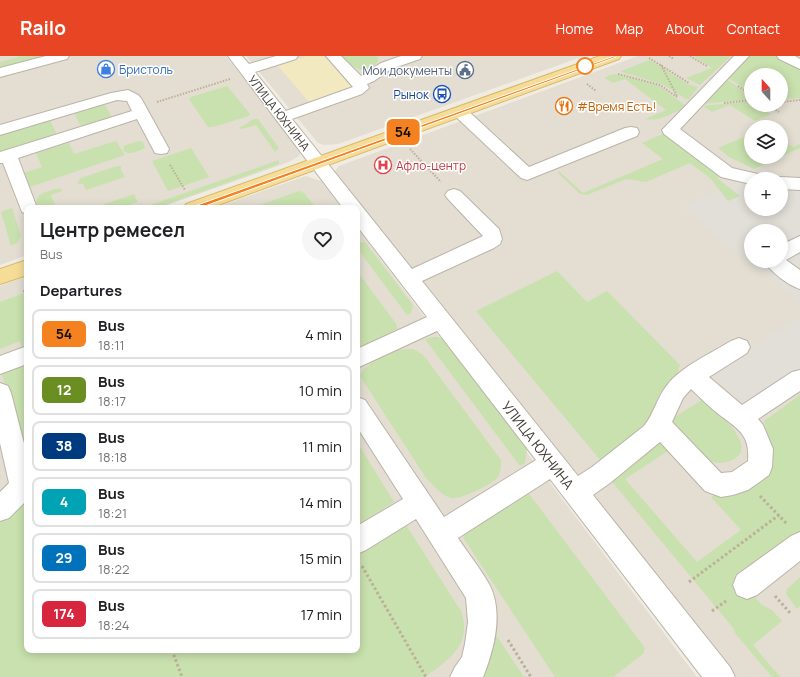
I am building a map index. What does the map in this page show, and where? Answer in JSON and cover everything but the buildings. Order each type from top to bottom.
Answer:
[{"type":"main road","points":[[200,205],[614,56]]},
{"type":"main road","points":[[0,277],[24,268]]},
{"type":"street","points":[[0,73],[62,56]]},
{"type":"street","name":"УЛИЦА ЮХНИНА","points":[[234,56],[351,205]]},
{"type":"street","points":[[246,70],[291,56]]},
{"type":"street","points":[[261,116],[280,114],[358,91],[361,88],[358,82],[333,56]]},
{"type":"street","points":[[358,82],[369,78],[386,66],[415,56]]},
{"type":"street","points":[[742,56],[670,130],[727,173],[744,177]]},
{"type":"street","points":[[784,56],[800,65]]},
{"type":"street","points":[[0,130],[116,96],[128,95],[132,98],[161,149]]},
{"type":"street","points":[[27,205],[5,156],[139,110]]},
{"type":"street","points":[[460,112],[527,174],[631,132]]},
{"type":"street","points":[[788,183],[800,184]]},
{"type":"street","points":[[408,279],[493,239],[492,234],[454,195]]},
{"type":"street","name":"УЛИЦА ЮХНИНА","points":[[361,225],[408,279],[720,677]]},
{"type":"street","points":[[788,250],[800,243]]},
{"type":"street","points":[[783,268],[800,281]]},
{"type":"street","points":[[360,359],[440,320]]},
{"type":"street","points":[[575,492],[601,475],[652,434],[660,425],[667,404],[675,391],[684,381],[739,348]]},
{"type":"street","points":[[0,365],[24,356]]},
{"type":"street","points":[[660,425],[714,483],[722,486],[736,484],[760,466],[761,449],[755,432],[742,416],[729,408],[692,376]]},
{"type":"street","points":[[742,416],[800,379]]},
{"type":"street","points":[[0,393],[22,485],[20,490],[0,508]]},
{"type":"street","points":[[360,412],[479,594],[482,622],[479,651],[470,673],[465,677]]},
{"type":"street","points":[[440,534],[552,463]]},
{"type":"street","points":[[360,551],[419,503]]},
{"type":"street","points":[[747,585],[795,535]]},
{"type":"path","points":[[669,56],[674,59]]},
{"type":"path","points":[[650,58],[689,83],[711,89]]},
{"type":"path","points":[[661,65],[677,96]]},
{"type":"path","points":[[615,73],[660,84],[693,107]]},
{"type":"path","points":[[139,110],[233,78]]},
{"type":"path","points":[[584,82],[596,91]]},
{"type":"path","points":[[788,101],[800,100]]},
{"type":"path","points":[[406,146],[454,195]]},
{"type":"path","points":[[161,149],[185,190]]},
{"type":"path","points":[[743,478],[779,515],[795,535]]},
{"type":"path","points":[[689,582],[779,515]]},
{"type":"path","points":[[360,554],[426,677]]},
{"type":"path","points":[[174,653],[182,677]]},
{"type":"shaded area","points":[[0,56],[226,56],[300,152],[299,156],[289,162],[167,205],[24,205],[24,256],[0,265]]},
{"type":"shaded area","points":[[246,56],[584,56],[338,144],[324,145],[318,143]]},
{"type":"shaded area","points":[[638,56],[800,56],[800,677],[737,677],[336,175],[335,171],[339,166]]},
{"type":"shaded area","points":[[766,168],[772,172],[757,172]]},
{"type":"shaded area","points":[[306,176],[321,181],[340,205],[223,205]]},
{"type":"shaded area","points":[[744,178],[744,216],[788,216],[788,184],[797,190],[800,189],[800,304],[756,268],[788,268],[788,224],[744,224],[744,258],[682,207]]},
{"type":"shaded area","points":[[360,232],[697,677],[0,677],[0,286],[24,277],[24,653],[360,653]]},
{"type":"shaded area","points":[[800,317],[800,375],[749,408],[710,371]]},
{"type":"green space","points":[[21,56],[47,56],[0,69],[0,62]]},
{"type":"green space","points":[[342,56],[378,56],[378,62],[373,67],[364,70],[355,67]]},
{"type":"green space","points":[[694,56],[731,56],[700,85],[686,78],[712,68]]},
{"type":"green space","points":[[748,56],[780,56],[800,67],[800,98],[788,99],[788,68],[744,68],[744,88],[728,78]]},
{"type":"green space","points":[[650,60],[688,84],[698,87],[689,99],[686,99],[662,84],[621,72]]},
{"type":"green space","points":[[614,74],[658,85],[686,106],[685,108],[660,118],[650,120],[645,119],[666,110],[625,79],[613,83],[605,78]]},
{"type":"green space","points":[[724,78],[744,91],[744,100],[701,104]]},
{"type":"green space","points":[[227,86],[250,114],[249,116],[213,127],[208,127],[189,99],[191,97]]},
{"type":"green space","points":[[744,102],[744,112],[768,112],[771,114],[757,120],[753,120],[730,105],[712,112],[703,106]]},
{"type":"green space","points":[[102,105],[106,106],[112,118],[82,126],[80,125],[75,114]]},
{"type":"green space","points":[[254,119],[258,119],[279,148],[275,152],[256,125],[242,129],[239,128]]},
{"type":"green space","points":[[50,120],[57,135],[0,152],[0,135]]},
{"type":"green space","points":[[665,133],[720,171],[718,179],[740,196],[728,201],[711,179],[690,163],[646,182],[626,179],[587,195],[580,194],[558,173],[559,171],[583,193],[663,159],[642,143]]},
{"type":"green space","points":[[744,137],[744,164],[765,164],[754,169],[729,157],[718,148]]},
{"type":"green space","points":[[116,141],[125,155],[30,187],[24,173],[42,167],[36,153],[69,143],[74,154]]},
{"type":"green space","points":[[138,141],[143,142],[145,148],[131,153],[124,151],[123,146]]},
{"type":"green space","points":[[788,144],[793,147],[800,144],[800,148],[788,154]]},
{"type":"green space","points":[[191,148],[209,177],[168,191],[152,161]]},
{"type":"green space","points":[[279,160],[279,164],[165,205],[151,205]]},
{"type":"green space","points":[[121,166],[121,170],[125,177],[86,190],[83,184],[77,183],[81,178]]},
{"type":"green space","points":[[60,188],[62,191],[51,195],[55,205],[37,205],[37,199],[46,192]]},
{"type":"green space","points":[[299,191],[304,193],[314,205],[260,205]]},
{"type":"green space","points":[[134,194],[138,202],[129,205],[102,205]]},
{"type":"green space","points":[[12,208],[21,236],[17,243],[11,246],[1,212]]},
{"type":"green space","points":[[365,242],[413,305],[411,313],[407,315],[360,252],[360,243]]},
{"type":"green space","points":[[557,271],[587,302],[607,291],[680,365],[677,374],[647,422],[601,461],[476,311]]},
{"type":"green space","points":[[360,275],[397,325],[397,329],[360,348]]},
{"type":"green space","points":[[24,293],[24,350],[20,341],[0,349],[0,302]]},
{"type":"green space","points":[[432,337],[444,339],[527,449],[525,463],[520,466],[425,339]]},
{"type":"green space","points":[[413,349],[422,354],[427,360],[501,460],[500,472],[494,481],[461,497],[451,498],[444,495],[426,478],[360,376],[370,364],[381,357],[397,350]]},
{"type":"green space","points":[[24,361],[24,466],[2,374],[4,369]]},
{"type":"green space","points":[[800,395],[800,532],[742,575],[742,582],[762,605],[772,610],[782,621],[753,645],[780,677],[772,677],[609,478],[660,441],[704,479],[697,483],[668,451],[625,479],[697,562],[741,530],[711,497],[720,491],[726,495],[738,495],[748,487],[771,457],[771,443],[764,421]]},
{"type":"green space","points":[[702,400],[707,402],[727,422],[739,439],[742,447],[740,454],[732,460],[714,463],[708,460],[673,422],[673,418]]},
{"type":"green space","points":[[360,447],[394,502],[360,523]]},
{"type":"green space","points":[[527,491],[645,648],[643,654],[613,677],[555,677],[464,539],[462,530]]},
{"type":"green space","points":[[24,493],[24,653],[360,653],[360,549],[406,525],[461,611],[464,623],[464,633],[461,642],[450,657],[425,677],[0,677],[0,518]]},
{"type":"green space","points":[[800,577],[800,606],[797,609],[786,594],[787,589]]},
{"type":"green space","points":[[495,634],[498,638],[524,677],[475,677]]},
{"type":"sand","points":[[306,56],[324,56],[352,87],[348,91],[309,102],[278,66]]},
{"type":"bus line","name":"54","points":[[200,205],[614,56]]},
{"type":"place","name":"Бристоль","points":[[106,69]]},
{"type":"place","name":"Мои документы","points":[[465,70]]},
{"type":"place","name":"Рынок","points":[[442,94]]},
{"type":"place","name":"#Время Есть!","points":[[564,106]]},
{"type":"place","name":"Афло-центр","points":[[383,165]]}]
